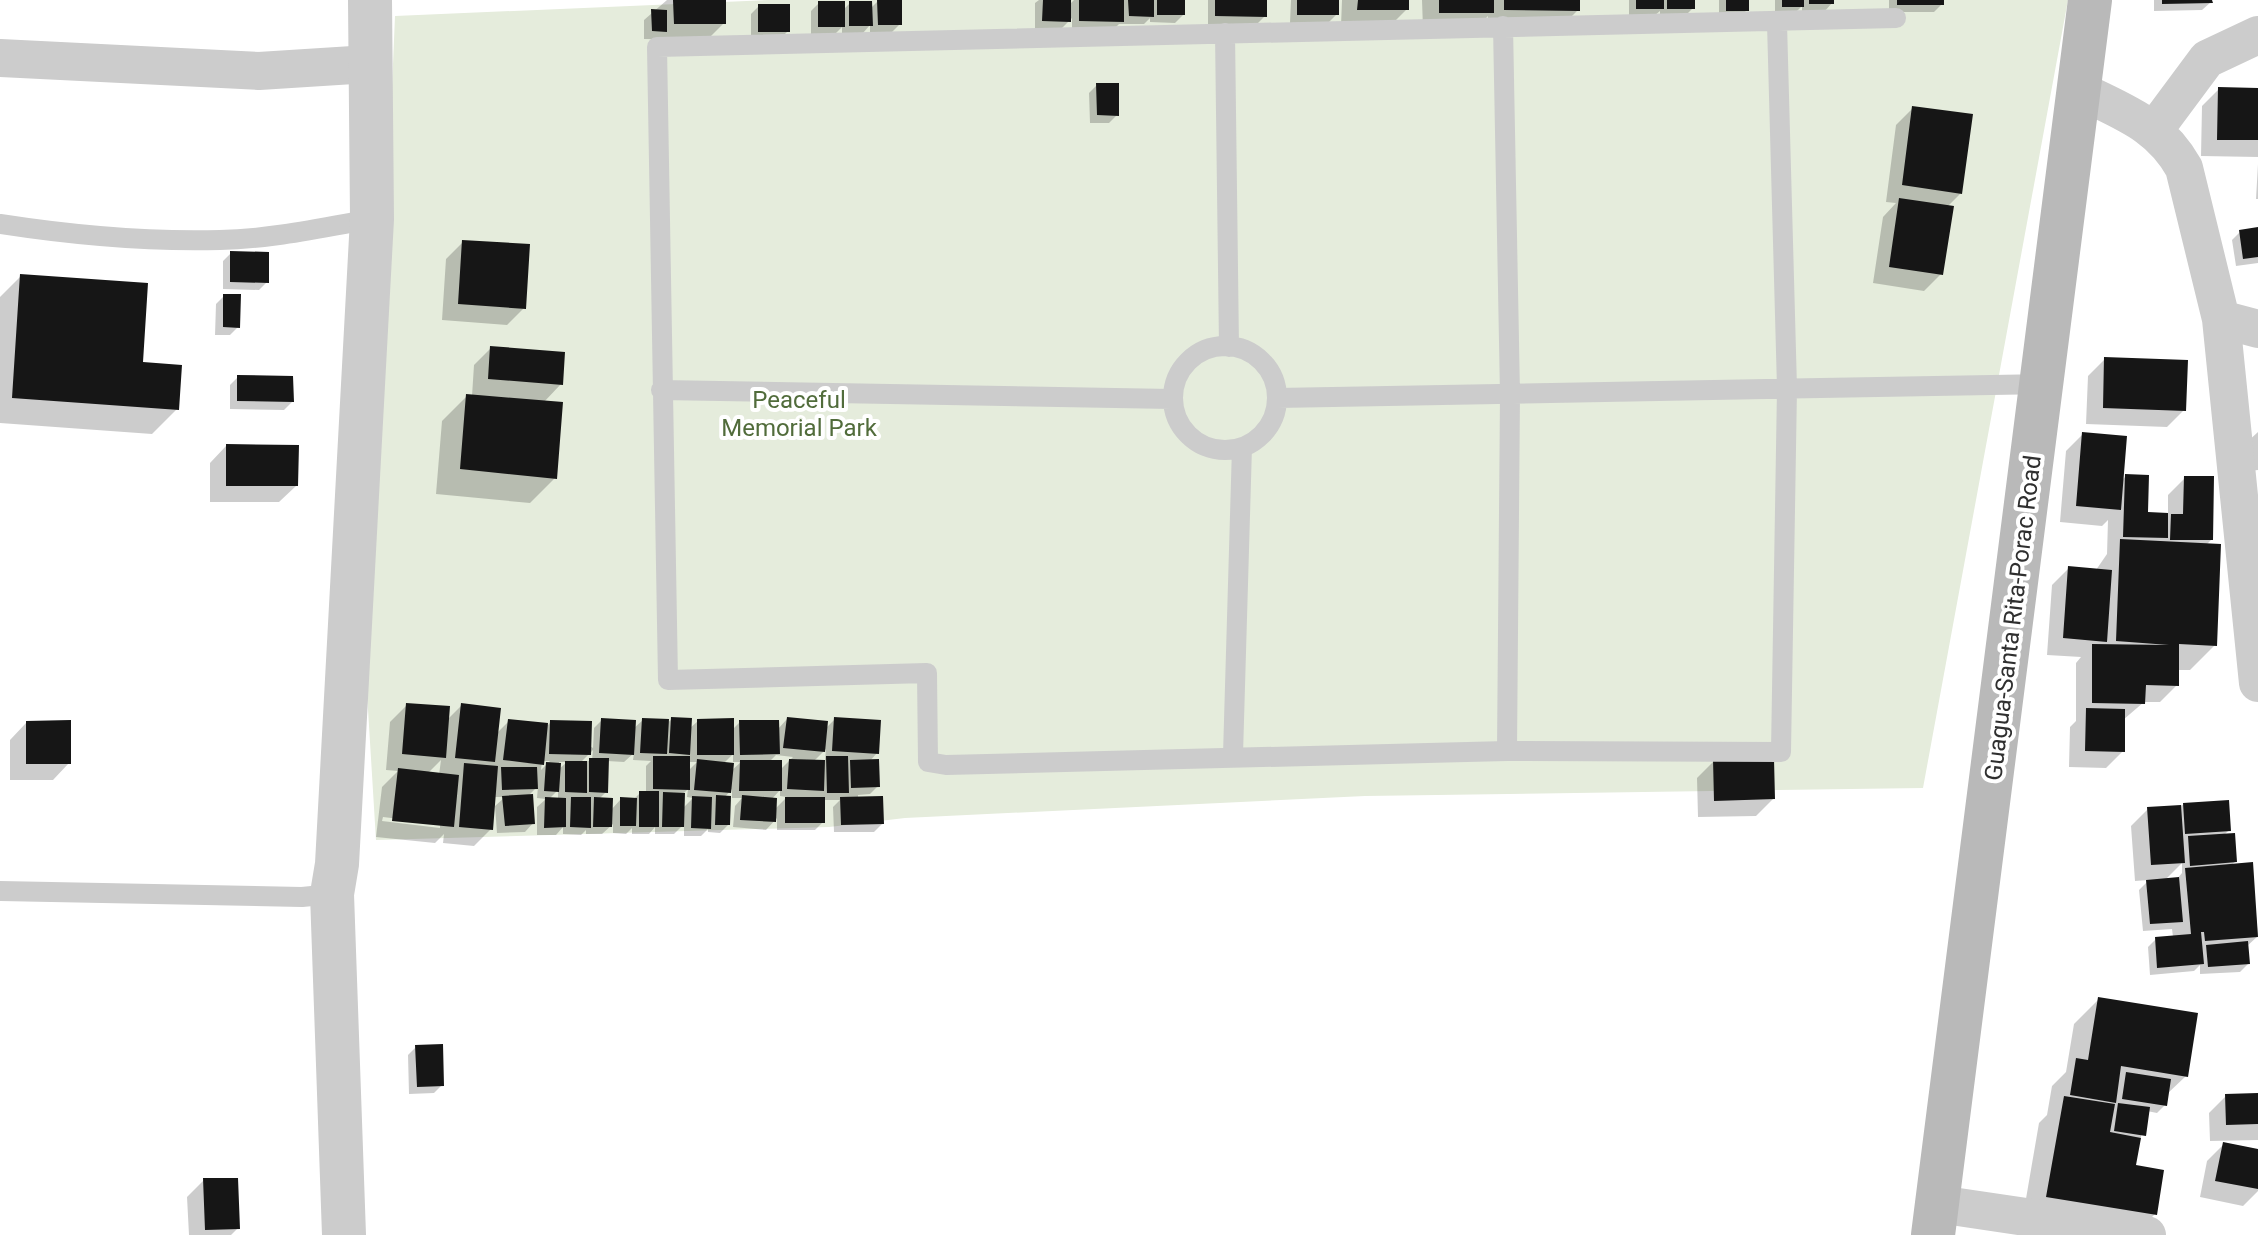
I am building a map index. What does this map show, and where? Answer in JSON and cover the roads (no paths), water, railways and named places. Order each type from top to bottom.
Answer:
[{"type":"main road","name":"Guagua-Santa Rita-Porac Road","points":[[1936,1220],[2090,0]]},
{"type":"street","points":[[344,1235],[332,894],[337,864],[372,219],[370,0]]},
{"type":"street","points":[[2155,129],[2207,59],[2258,35]]},
{"type":"street","points":[[0,58],[259,71],[369,64]]},
{"type":"street","points":[[2079,90],[2155,129],[2173,148],[2184,168],[2221,319],[2258,683]]},
{"type":"street","points":[[2221,319],[2258,329]]},
{"type":"street","points":[[1936,1220],[2147,1235]]},
{"type":"lane","points":[[1777,23],[1787,388],[1781,752],[1507,751],[1233,755],[946,765],[928,762],[927,673],[668,680],[657,47],[1896,18]]},
{"type":"lane","points":[[1503,26],[1510,394],[1507,751]]},
{"type":"lane","points":[[1225,33],[1229,347]]},
{"type":"lane","points":[[0,224],[59,233],[219,240],[285,234],[372,219]]},
{"type":"lane","points":[[1215,346],[1240,348],[1259,358],[1271,372],[1277,398],[1271,423],[1258,438],[1242,447],[1213,448],[1185,432],[1176,417],[1172,399],[1178,374],[1188,359],[1215,346]]},
{"type":"lane","points":[[1277,398],[2042,384]]},
{"type":"lane","points":[[661,390],[1172,399]]},
{"type":"lane","points":[[1233,755],[1242,447]]},
{"type":"lane","points":[[0,891],[302,897],[332,894]]},
{"type":"park label","name":"Peaceful Memorial Park","points":[[799,414]]}]
